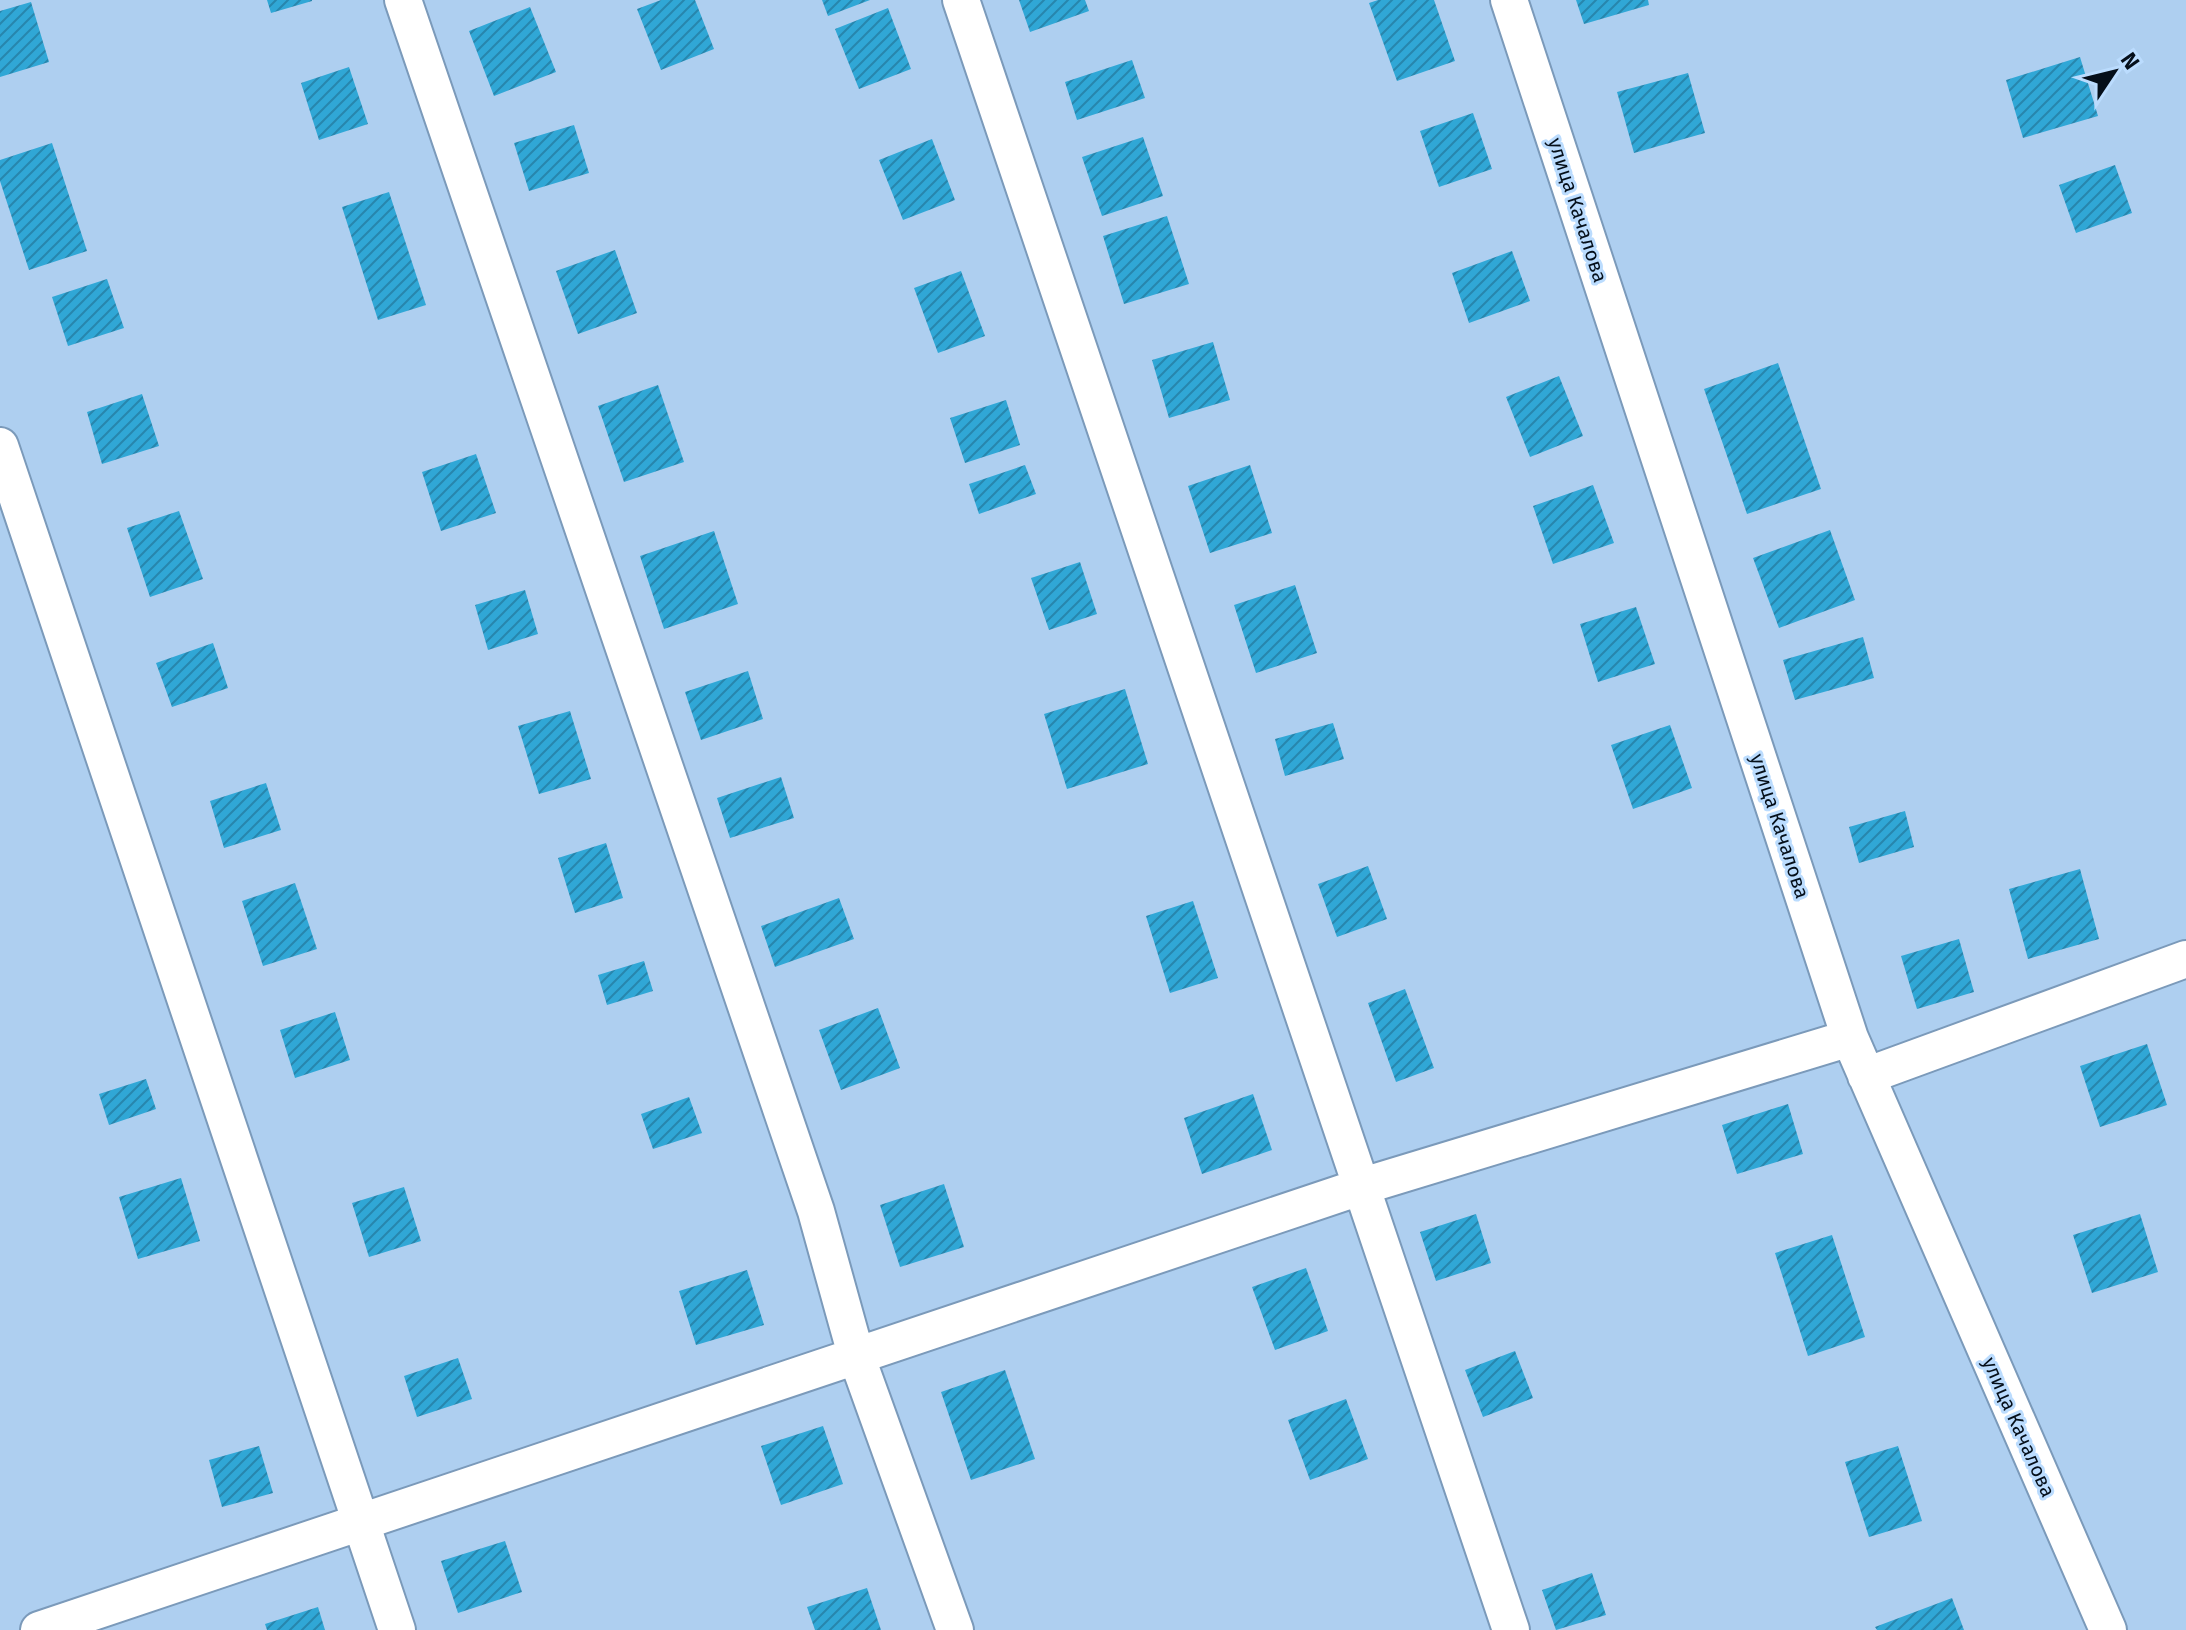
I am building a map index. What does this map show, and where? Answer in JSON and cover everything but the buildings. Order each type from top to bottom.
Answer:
[{"type":"street","points":[[403,0],[816,1211],[856,1355],[955,1630]]},
{"type":"street","points":[[961,0],[1511,1630]]},
{"type":"street","name":"улица Качалова","points":[[1509,0],[1850,1038],[2108,1630]]},
{"type":"street","points":[[0,446],[397,1630]]},
{"type":"street","points":[[1866,1076],[2186,959]]},
{"type":"street","points":[[39,1630],[1363,1186],[1850,1038]]}]
